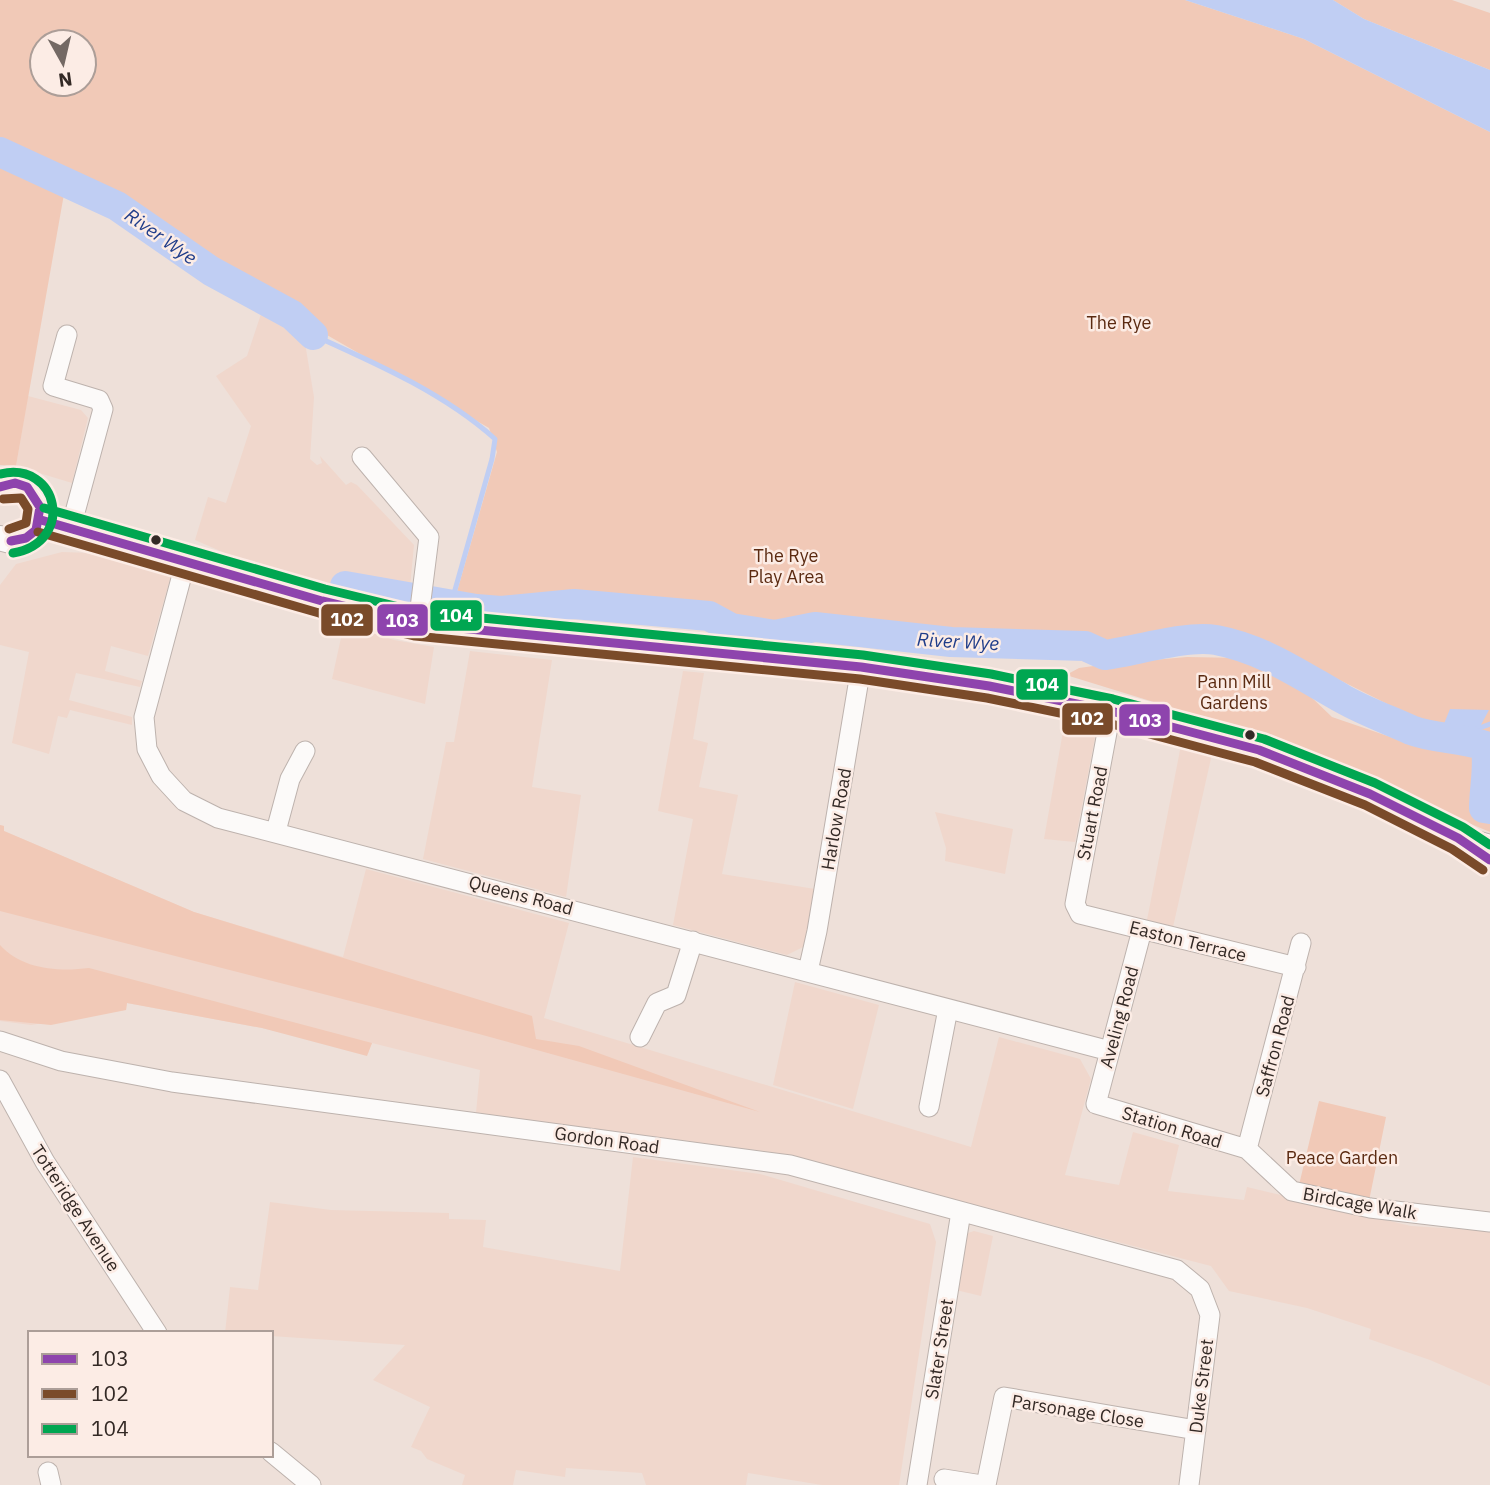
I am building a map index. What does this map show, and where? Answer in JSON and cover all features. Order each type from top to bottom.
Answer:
[{"type":"main road","points":[[0,487],[19,484],[35,493],[42,510],[41,520],[30,536],[21,540],[0,538]]},
{"type":"main road","points":[[41,520],[322,601],[418,624],[861,667],[989,686],[1111,711],[1259,750],[1370,794],[1458,838],[1490,860]]},
{"type":"main road","points":[[1458,838],[1490,847]]},
{"type":"street","points":[[67,335],[53,386],[99,400],[103,409],[71,527]]},
{"type":"street","points":[[362,457],[429,537],[418,624]]},
{"type":"street","name":"Queens Road","points":[[186,560],[144,717],[147,749],[162,776],[184,801],[218,818],[1110,1051]]},
{"type":"street","name":"Harlow Road","points":[[808,971],[818,927],[861,667]]},
{"type":"street","name":"Stuart Road","points":[[1080,914],[1075,904],[1111,711]]},
{"type":"street","points":[[276,831],[290,779],[305,751]]},
{"type":"street","name":"Easton Terrace","points":[[1080,914],[1296,967]]},
{"type":"street","name":"Aveling Road","points":[[1096,1104],[1142,930]]},
{"type":"street","points":[[640,1037],[657,1003],[676,995],[693,941]]},
{"type":"street","name":"Saffron Road","points":[[1247,1149],[1301,943]]},
{"type":"street","points":[[929,1107],[948,1009]]},
{"type":"street","name":"Gordon Road","points":[[0,1041],[61,1061],[172,1082],[790,1166],[1177,1270],[1200,1289]]},
{"type":"street","name":"Totteridge Avenue","points":[[0,1080],[45,1162],[155,1331]]},
{"type":"street","name":"Station Road","points":[[1096,1104],[1247,1149]]},
{"type":"street","name":"Birdcage Walk","points":[[1247,1149],[1292,1191],[1370,1208],[1490,1222]]},
{"type":"street","name":"Slater Street","points":[[917,1485],[961,1212]]},
{"type":"street","name":"Duke Street","points":[[1189,1485],[1210,1315],[1200,1289]]},
{"type":"street","name":"Parsonage Close","points":[[944,1479],[984,1485],[1004,1397],[1196,1430]]},
{"type":"street","points":[[273,1454],[311,1485]]},
{"type":"shaded area","points":[[262,311],[289,324],[305,343],[314,397],[310,459],[317,465],[322,463],[320,456],[346,485],[351,482],[357,485],[414,545],[408,608],[280,577],[195,540],[208,497],[226,503],[251,426],[216,376],[247,356]]},
{"type":"shaded area","points":[[28,396],[81,410],[88,418],[72,483],[16,466]]},
{"type":"shaded area","points":[[62,552],[93,553],[171,576],[148,656],[111,646],[105,671],[142,681],[140,687],[76,673],[69,700],[132,717],[132,725],[70,710],[67,718],[58,716],[49,754],[12,743],[29,652],[0,645],[0,585],[16,564]]},
{"type":"shaded area","points":[[344,624],[394,640],[434,647],[425,704],[332,679]]},
{"type":"shaded area","points":[[470,651],[552,660],[532,787],[581,795],[566,897],[423,859],[446,742],[454,742]]},
{"type":"shaded area","points":[[683,671],[704,673],[693,739],[708,743],[699,787],[738,795],[722,874],[815,889],[805,946],[787,955],[673,925],[693,819],[658,811]]},
{"type":"shaded area","points":[[1065,720],[1097,727],[1075,842],[1044,839]]},
{"type":"shaded area","points":[[1181,745],[1212,754],[1173,927],[1147,920]]},
{"type":"shaded area","points":[[935,812],[1013,829],[1005,874],[945,861],[946,848]]},
{"type":"shaded area","points":[[0,825],[4,826],[4,831],[194,912],[343,957],[366,869],[569,923],[544,1018],[971,1147],[999,1037],[1080,1059],[1091,1079],[1065,1175],[1119,1185],[1133,1132],[1179,1145],[1168,1191],[1244,1200],[1247,1187],[1411,1226],[1490,1231],[1490,1386],[1430,1360],[1369,1339],[1371,1329],[1307,1308],[1229,1291],[1211,1266],[769,1152],[476,1113],[480,1070],[372,1043],[368,1053],[262,1028],[127,1003],[126,1010],[31,1025],[0,1021]]},
{"type":"shaded area","points":[[795,982],[879,1005],[853,1109],[773,1085]]},
{"type":"shaded area","points":[[633,1157],[760,1174],[930,1224],[936,1242],[899,1485],[822,1485],[748,1473],[746,1485],[646,1485],[642,1473],[566,1468],[565,1477],[516,1470],[513,1485],[462,1485],[465,1475],[427,1459],[421,1451],[411,1447],[430,1407],[373,1380],[405,1345],[273,1336],[273,1331],[225,1331],[230,1287],[258,1290],[270,1202],[331,1210],[449,1213],[449,1219],[486,1220],[483,1247],[620,1271]]},
{"type":"shaded area","points":[[974,1231],[993,1236],[981,1296],[956,1290],[968,1233]]},
{"type":"green space","name":"The Rye","points":[[0,0],[1185,0],[1304,39],[1490,132],[1490,832],[1409,798],[1392,786],[1264,736],[1066,675],[1079,668],[1108,664],[1187,657],[1242,658],[1274,671],[1308,694],[1332,717],[1414,745],[1419,723],[1417,719],[1284,652],[1253,642],[1222,638],[1174,640],[1140,646],[967,640],[788,629],[639,605],[560,602],[527,605],[456,595],[497,452],[489,428],[313,327],[314,321],[276,296],[262,292],[105,192],[40,166],[0,141]]},
{"type":"green space","points":[[1333,0],[1452,0],[1490,13],[1490,70],[1364,19]]},
{"type":"green space","points":[[0,163],[64,194],[16,466],[0,465]]},
{"type":"green space","points":[[0,825],[4,826],[4,831],[194,912],[532,1016],[536,1039],[579,1046],[760,1112],[479,1034],[0,911]]},
{"type":"green space","points":[[0,945],[29,964],[53,969],[89,968],[372,1043],[367,1056],[262,1028],[127,1003],[126,1010],[51,1025],[0,1020]]},
{"type":"green space","name":"Peace Garden","points":[[1319,1101],[1386,1117],[1369,1201],[1299,1185]]},
{"type":"water","points":[[1185,0],[1333,0],[1364,19],[1490,70],[1490,132],[1304,39]]},
{"type":"water","points":[[1450,709],[1489,710],[1476,734],[1477,750],[1463,751],[1439,736]]},
{"type":"waterway","name":"River Wye","points":[[0,152],[117,206],[211,271],[292,315],[313,335]]},
{"type":"waterway","points":[[313,335],[431,393],[475,422],[495,439],[492,459],[451,604]]},
{"type":"waterway","name":"River Wye","points":[[345,586],[476,609],[501,611],[574,604],[709,616],[731,628],[775,635],[815,627],[951,642],[1085,646],[1105,655],[1175,641],[1216,640],[1266,657],[1351,703],[1411,730],[1485,746],[1487,768],[1484,808],[1490,809]]},
{"type":"waterway","points":[[1474,730],[1490,724]]},
{"type":"transit line","name":"104","points":[[0,474],[20,473],[36,479],[47,490],[52,504],[52,519],[46,534],[33,546],[13,553]]},
{"type":"transit line","name":"103","points":[[0,487],[15,483],[27,487],[40,507],[36,530],[26,538],[11,541]]},
{"type":"transit line","name":"102","points":[[3,499],[21,498],[28,509],[26,523],[9,529]]},
{"type":"transit line","name":"104","points":[[44,508],[325,589],[420,612],[863,655],[991,674],[1113,699],[1264,739],[1375,783],[1463,827],[1490,845]]},
{"type":"transit line","name":"103","points":[[41,520],[322,601],[418,624],[861,667],[989,686],[1111,711],[1259,750],[1370,794],[1458,838],[1490,860]]},
{"type":"transit line","name":"102","points":[[38,532],[319,613],[415,636],[860,679],[987,698],[1108,723],[1255,762],[1365,805],[1452,849],[1483,870]]},
{"type":"park label","name":"The Rye Play Area","points":[[786,565]]},
{"type":"park label","name":"Pann Mill Gardens","points":[[1234,691]]}]
